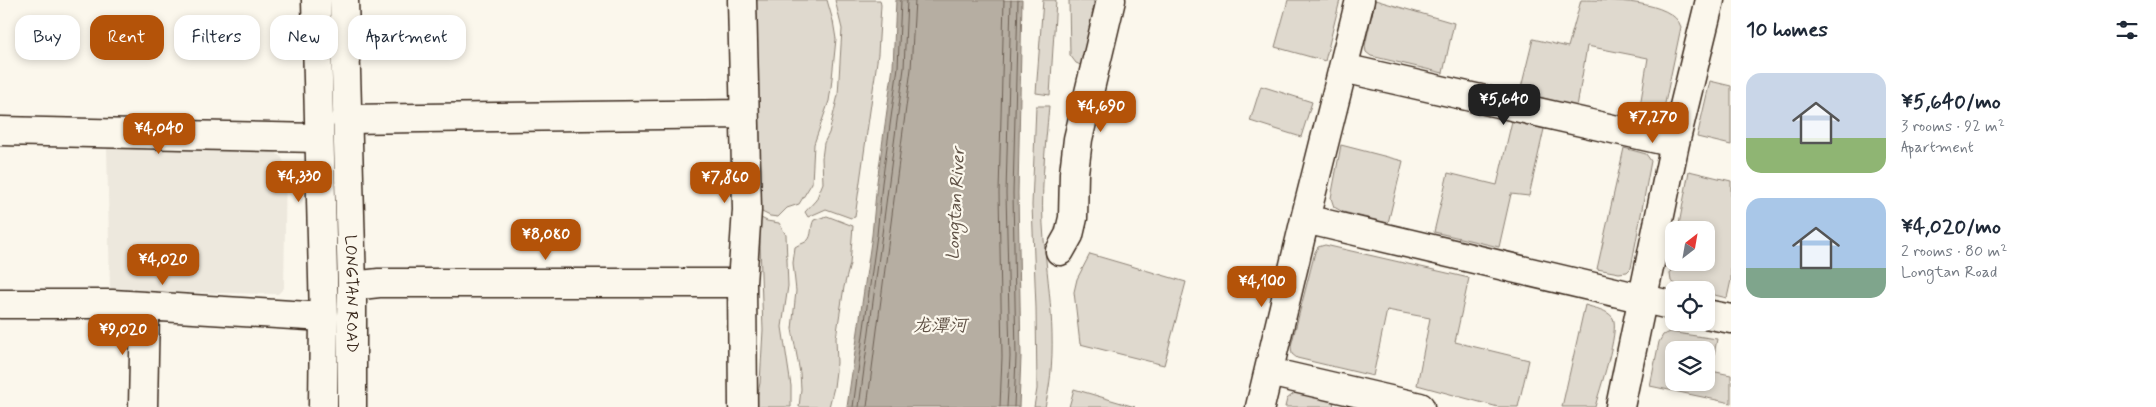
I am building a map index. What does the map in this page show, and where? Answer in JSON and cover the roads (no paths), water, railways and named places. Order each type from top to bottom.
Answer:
[{"type":"street","name":"LONGTAN ROAD","points":[[316,0],[324,317],[323,407]]},
{"type":"street","name":"LONGTAN ROAD","points":[[344,0],[352,286],[352,407]]},
{"type":"street","points":[[742,0],[747,210],[742,283],[743,407]]},
{"type":"street","points":[[1060,252],[1069,234],[1073,218],[1074,173],[1078,139],[1111,0]]},
{"type":"street","points":[[1260,407],[1360,0]]},
{"type":"street","points":[[1620,407],[1675,143],[1709,0]]},
{"type":"street","points":[[1343,68],[1675,143]]},
{"type":"street","points":[[346,120],[744,114]]},
{"type":"street","points":[[0,131],[318,138]]},
{"type":"street","points":[[1305,219],[1665,304]]},
{"type":"street","points":[[352,286],[380,282],[742,283]]},
{"type":"street","points":[[0,304],[112,304],[324,317]]},
{"type":"street","points":[[143,407],[145,306]]},
{"type":"street","points":[[1715,316],[1731,319]]},
{"type":"street","points":[[1269,372],[1420,407]]},
{"type":"water","name":"龙潭河","points":[[896,0],[1022,0],[1018,193],[1021,357],[1019,407],[847,407],[872,235],[877,182],[893,67]]},
{"type":"water label","name":"Longtan River","points":[[956,204]]}]
